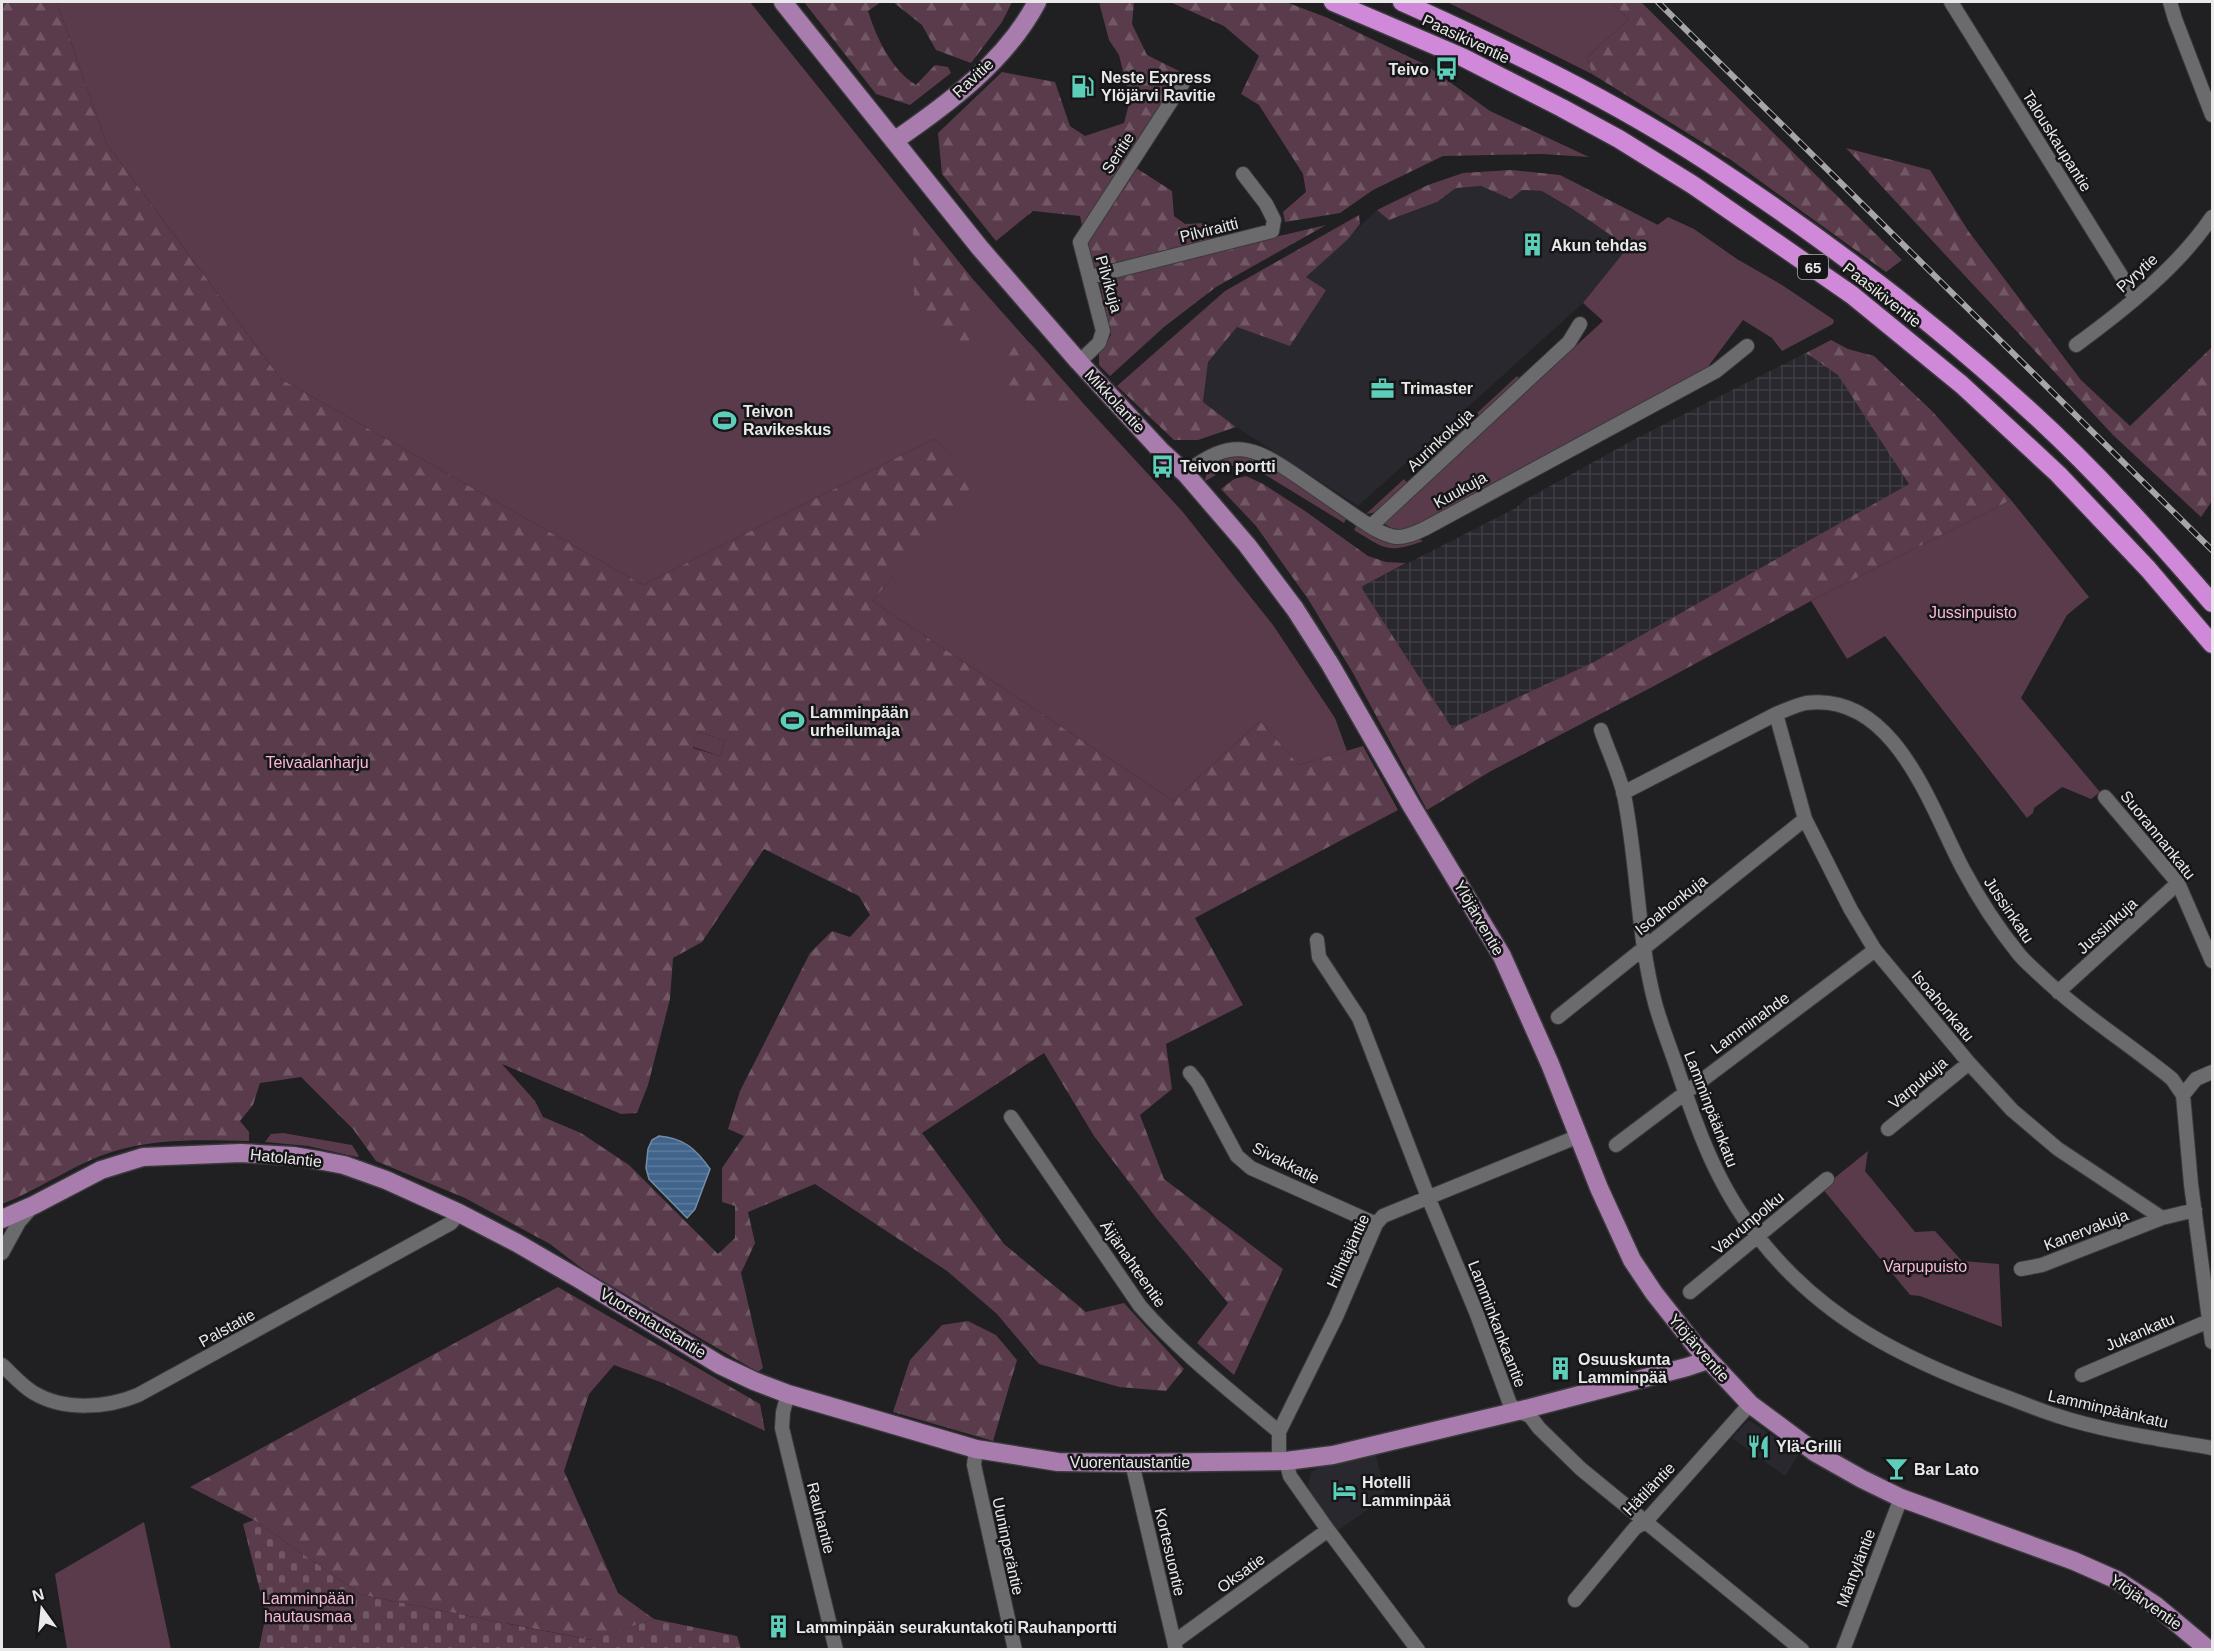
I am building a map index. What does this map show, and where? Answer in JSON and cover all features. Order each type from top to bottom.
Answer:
[{"type":"highway","name":"Paasikiventie","points":[[1333,2],[1462,57],[1619,139],[1703,192],[1852,295],[1962,385],[2058,474],[2148,569],[2212,644]]},
{"type":"highway","name":"Paasikiventie","points":[[1402,2],[1496,45],[1628,115],[1708,163],[1866,272],[1970,357],[2031,412],[2115,496],[2212,603]]},
{"type":"main road","name":"Mikkolantie","points":[[783,2],[980,248],[1079,362],[1162,452],[1185,473],[1247,545],[1295,609],[1330,664],[1419,820]]},
{"type":"main road","name":"Ravitie","points":[[894,141],[943,105],[985,69],[1037,2]]},
{"type":"main road","name":"Ylöjärventie","points":[[1419,820],[1502,956],[1632,1260],[1654,1293],[1708,1360],[1750,1404],[1816,1453],[1862,1479],[1901,1498],[2074,1561],[2117,1580],[2209,1644]]},
{"type":"main road","name":"Hatolantie","points":[[34,1205],[101,1170],[131,1160],[157,1156],[247,1154],[292,1156],[344,1166],[408,1189],[459,1212],[518,1243],[579,1279]]},
{"type":"main road","points":[[2,1219],[34,1205]]},
{"type":"main road","name":"Vuorentaustantie","points":[[579,1279],[720,1365],[788,1394],[976,1449],[1058,1462],[1283,1461],[1333,1455],[1518,1411],[1708,1360]]},
{"type":"street","name":"Talouskaupantie","points":[[1951,2],[2135,298]]},
{"type":"street","points":[[2170,2],[2212,115]]},
{"type":"street","name":"Seritie","points":[[1080,242],[1184,83]]},
{"type":"street","name":"Pilviraitti","points":[[1090,277],[1272,231],[1274,220],[1266,204],[1243,174]]},
{"type":"street","name":"Pyrytie","points":[[2076,345],[2135,298],[2191,245],[2212,217]]},
{"type":"street","name":"Pilvikuja","points":[[1079,362],[1099,343],[1103,331],[1080,242]]},
{"type":"street","name":"Aurinkokuja","points":[[1371,526],[1569,342],[1580,324]]},
{"type":"street","name":"Kuukuja","points":[[1185,473],[1202,460],[1218,453],[1251,450],[1272,459],[1371,526],[1396,537],[1407,536],[1426,528],[1716,371],[1747,346]]},
{"type":"street","name":"Jussinkatu","points":[[1623,793],[1776,714],[1799,705],[1824,703],[1856,712],[1881,728],[1915,774],[1963,870],[1994,921],[2019,955],[2058,992],[2172,1079],[2183,1095]]},
{"type":"street","name":"Isoahonkatu","points":[[1776,714],[1805,819],[1851,910],[1875,950],[1969,1063],[2012,1110],[2058,1149],[2162,1218]]},
{"type":"street","name":"Lamminpäänkatu","points":[[1601,730],[1623,793],[1644,947],[1655,1004],[1716,1173],[1758,1238],[1811,1295],[1851,1324],[1926,1366],[2058,1417],[2212,1448]]},
{"type":"street","name":"Suorannankatu","points":[[2105,797],[2178,883],[2212,961]]},
{"type":"street","name":"Isoahonkuja","points":[[1558,1017],[1805,819]]},
{"type":"street","name":"Jussinkuja","points":[[2058,992],[2178,883]]},
{"type":"street","name":"Lamminkankaantie","points":[[1317,940],[1319,957],[1359,1018],[1428,1197],[1476,1312],[1510,1404],[1518,1411],[1530,1416],[1539,1428],[1581,1468],[1802,1650]]},
{"type":"street","name":"Lamminahde","points":[[1616,1144],[1875,950]]},
{"type":"street","name":"Varpukuja","points":[[1888,1130],[1969,1063]]},
{"type":"street","name":"Sivakkatie","points":[[1190,1072],[1237,1156],[1251,1167],[1376,1224]]},
{"type":"street","points":[[2212,1072],[2196,1079],[2183,1095],[2212,1342]]},
{"type":"street","name":"Äijänahteentie","points":[[1011,1117],[1140,1306],[1201,1366],[1280,1432]]},
{"type":"street","name":"Hiihtäjäntie","points":[[1283,1461],[1280,1432],[1336,1317],[1376,1224],[1383,1216],[1579,1136]]},
{"type":"street","name":"Varvunpolku","points":[[1690,1292],[1827,1179]]},
{"type":"street","name":"Hatolantie","points":[[2,1253],[15,1229],[34,1205]]},
{"type":"street","points":[[2162,1218],[2195,1210]]},
{"type":"street","name":"Palstatie","points":[[2,1365],[33,1393],[61,1404],[96,1405],[123,1402],[451,1223],[459,1212]]},
{"type":"street","name":"Kanervakuja","points":[[2021,1269],[2042,1265],[2162,1218]]},
{"type":"street","name":"Jukankatu","points":[[2082,1375],[2211,1320]]},
{"type":"street","name":"Rauhantie","points":[[788,1394],[782,1420],[784,1438],[836,1650]]},
{"type":"street","name":"Hätiläntie","points":[[1575,1600],[1635,1528],[1646,1521],[1750,1404]]},
{"type":"street","name":"Uuninperäntie","points":[[976,1449],[974,1465],[1016,1650]]},
{"type":"street","points":[[1283,1461],[1290,1476],[1328,1530],[1418,1650]]},
{"type":"street","name":"Kortesuontie","points":[[1132,1463],[1175,1646]]},
{"type":"street","name":"Mäntyläntie","points":[[1843,1650],[1901,1498]]},
{"type":"street","name":"Oksatie","points":[[1175,1646],[1328,1530]]},
{"type":"shaded area","points":[[1481,186],[1511,198],[1522,190],[1542,191],[1628,247],[1583,303],[1358,506],[1236,427],[1203,402],[1208,362],[1237,327],[1326,290],[1306,277],[1377,210],[1390,220],[1437,202],[1456,188]]},
{"type":"shaded area","points":[[1806,353],[1838,374],[1909,484],[1594,662],[1452,728],[1361,587],[1516,508],[1523,501],[1635,439]]},
{"type":"shaded area","points":[[1749,1420],[1799,1454],[1785,1476],[1732,1438]]},
{"type":"shaded area","points":[[1376,1455],[1386,1497],[1337,1531],[1310,1492],[1308,1485],[1311,1472],[1323,1465]]},
{"type":"green space","name":"Teivaalanharju","points":[[2,2],[57,2],[106,143],[281,379],[643,585],[934,439],[978,479],[872,601],[1173,801],[1260,721],[1299,765],[1363,746],[1398,810],[1195,918],[1243,1005],[1166,1044],[1172,1089],[1140,1115],[1164,1179],[1283,1269],[1234,1375],[1197,1343],[1228,1303],[1157,1219],[1094,1136],[1044,1053],[922,1133],[1004,1244],[1086,1312],[1124,1303],[1184,1369],[1166,1391],[1119,1387],[1039,1364],[997,1314],[947,1271],[815,1184],[748,1212],[755,1243],[741,1273],[763,1368],[758,1372],[584,1270],[550,1244],[465,1198],[376,1161],[353,1129],[301,1077],[260,1083],[253,1105],[240,1121],[249,1132],[249,1141],[182,1141],[148,1144],[115,1151],[86,1162],[2,1204]],"holes":[[[698,732],[725,740],[720,756],[693,748]],[[764,849],[859,896],[870,915],[850,937],[832,931],[810,953],[740,1091],[728,1129],[744,1136],[722,1168],[722,1202],[735,1206],[735,1238],[718,1254],[629,1165],[581,1133],[543,1117],[535,1101],[502,1064],[621,1114],[637,1113],[648,1085],[670,999],[673,958],[702,942]]]},
{"type":"green space","name":"Teivon Ravikeskus","points":[[57,2],[750,2],[971,277],[1182,511],[1273,625],[1335,718],[1347,751],[1299,765],[1260,721],[1173,801],[872,601],[977,479],[934,439],[643,585],[281,379],[106,143]]},
{"type":"green space","points":[[804,2],[881,2],[868,11],[886,52],[899,71],[916,85],[935,65],[948,67],[951,73],[910,105],[876,94]]},
{"type":"green space","points":[[893,2],[1012,2],[1002,22],[971,63],[936,50],[922,25]]},
{"type":"green space","points":[[1099,2],[1134,2],[1132,24],[1147,55],[1181,72],[1176,88],[1083,230],[1080,216],[1033,211],[996,241],[942,174],[938,133],[1002,72],[1055,82],[1070,126],[1085,136],[1124,123],[1130,100],[1119,55],[1109,40]]},
{"type":"green space","points":[[1170,2],[1286,2],[1328,18],[1426,65],[1490,111],[1589,157],[1542,154],[1443,156],[1373,190],[1340,213],[1285,222],[1283,212],[1306,192],[1303,174],[1259,105],[1241,94],[1259,56],[1224,26]]},
{"type":"green space","points":[[1447,2],[1611,2],[1629,19],[1587,57],[1592,74]]},
{"type":"green space","points":[[1611,2],[1641,2],[1902,260],[1886,272],[1731,160],[1592,74],[1587,57],[1629,19]]},
{"type":"green space","points":[[1846,148],[1930,170],[1969,232],[2081,380],[2130,426],[2212,347],[2212,501],[2201,517],[2113,435]]},
{"type":"green space","points":[[1133,166],[1172,191],[1174,216],[1185,224],[1205,223],[1212,244],[1096,272],[1086,238]]},
{"type":"green space","points":[[1511,170],[1560,175],[1658,225],[1628,247],[1542,191],[1522,190],[1511,199],[1481,186],[1456,188],[1437,202],[1389,220],[1377,210],[1428,185],[1463,173]]},
{"type":"green space","points":[[1359,215],[1360,224],[1348,239],[1306,277],[1326,290],[1290,346],[1237,327],[1208,362],[1203,402],[1236,427],[1198,440],[1174,440],[1117,386],[1225,291]]},
{"type":"green space","points":[[1668,217],[1694,229],[1737,259],[1782,285],[1834,320],[1833,324],[1782,351],[1772,338],[1743,320],[1704,372],[1436,516],[1403,529],[1389,527],[1383,523],[1603,321],[1583,303],[1628,247]]},
{"type":"green space","points":[[913,222],[929,226],[971,277],[973,301],[968,354],[914,313]]},
{"type":"green space","points":[[1326,225],[1216,287],[1164,327],[1110,376],[1099,365],[1099,354],[1111,335],[1099,279]]},
{"type":"green space","points":[[1831,340],[1848,349],[1874,356],[1932,411],[2011,500],[1811,601],[1491,771],[1427,810],[1353,673],[1308,599],[1256,526],[1221,489],[1234,479],[1246,476],[1305,511],[1368,556],[1386,562],[1406,563],[1361,587],[1452,728],[1594,662],[1909,484],[1838,375],[1806,353]]},
{"type":"green space","points":[[1009,342],[1030,343],[1081,401],[1065,418],[1046,399],[1022,403],[1010,395],[1003,377]]},
{"type":"green space","points":[[1517,376],[1522,381],[1481,417],[1477,413]]},
{"type":"green space","points":[[1460,428],[1465,433],[1424,469],[1421,463]]},
{"type":"green space","points":[[1240,456],[1266,464],[1295,481],[1347,517],[1344,523],[1251,466],[1231,466],[1205,481],[1209,469],[1217,462]]},
{"type":"green space","points":[[1404,479],[1408,484],[1377,512],[1366,514]]},
{"type":"green space","name":"Jussinpuisto","points":[[2011,500],[2089,597],[2067,615],[2021,698],[2100,792],[2091,799],[2062,787],[2034,808],[2033,813],[2027,818],[1885,636],[1847,659],[1811,601]]},
{"type":"green space","points":[[1357,524],[1423,541],[1402,547],[1387,548],[1354,530]]},
{"type":"green space","points":[[698,732],[725,740],[720,756],[693,747]]},
{"type":"green space","points":[[283,1133],[352,1145],[359,1156],[308,1146],[265,1142],[271,1134]]},
{"type":"green space","name":"Varpupuisto","points":[[1868,1151],[1865,1171],[1915,1232],[1935,1231],[1962,1261],[1999,1264],[2002,1327],[1920,1296],[1910,1295],[1822,1188]]},
{"type":"green space","points":[[558,1287],[760,1404],[765,1431],[663,1383],[614,1365],[589,1394],[564,1471],[618,1593],[654,1619],[592,1640],[362,1595],[254,1520],[190,1487]]},
{"type":"green space","points":[[968,1321],[996,1335],[1017,1360],[993,1441],[893,1412],[910,1360],[942,1325]]},
{"type":"green space","name":"Lamminpään hautausmaa","points":[[254,1520],[362,1595],[591,1640],[654,1619],[737,1636],[741,1649],[259,1649],[266,1614],[243,1524]]},
{"type":"green space","points":[[144,1522],[171,1649],[67,1649],[55,1574]]},
{"type":"water","points":[[659,1136],[676,1139],[689,1146],[710,1169],[695,1209],[687,1218],[649,1179],[646,1168],[648,1149],[652,1140]]},
{"type":"railway","points":[[1658,2],[2212,550]]},
{"type":"place","name":"Teivo","points":[[1447,69]]},
{"type":"place","name":"Neste Express Ylöjärvi Ravitie","points":[[1083,86]]},
{"type":"place","name":"Akun tehdas","points":[[1533,245]]},
{"type":"place","name":"Trimaster","points":[[1383,388]]},
{"type":"place","name":"Teivon Ravikeskus","points":[[725,420]]},
{"type":"place","name":"Teivon portti","points":[[1162,466]]},
{"type":"place","name":"Lamminpään urheilumaja","points":[[792,721]]},
{"type":"place","name":"Osuuskunta Lamminpää","points":[[1560,1368]]},
{"type":"place","name":"Ylä-Grilli","points":[[1758,1446]]},
{"type":"place","name":"Bar Lato","points":[[1896,1469]]},
{"type":"place","name":"Hotelli Lamminpää","points":[[1344,1491]]},
{"type":"place","name":"Lamminpään seurakuntakoti Rauhanportti","points":[[778,1627]]}]
